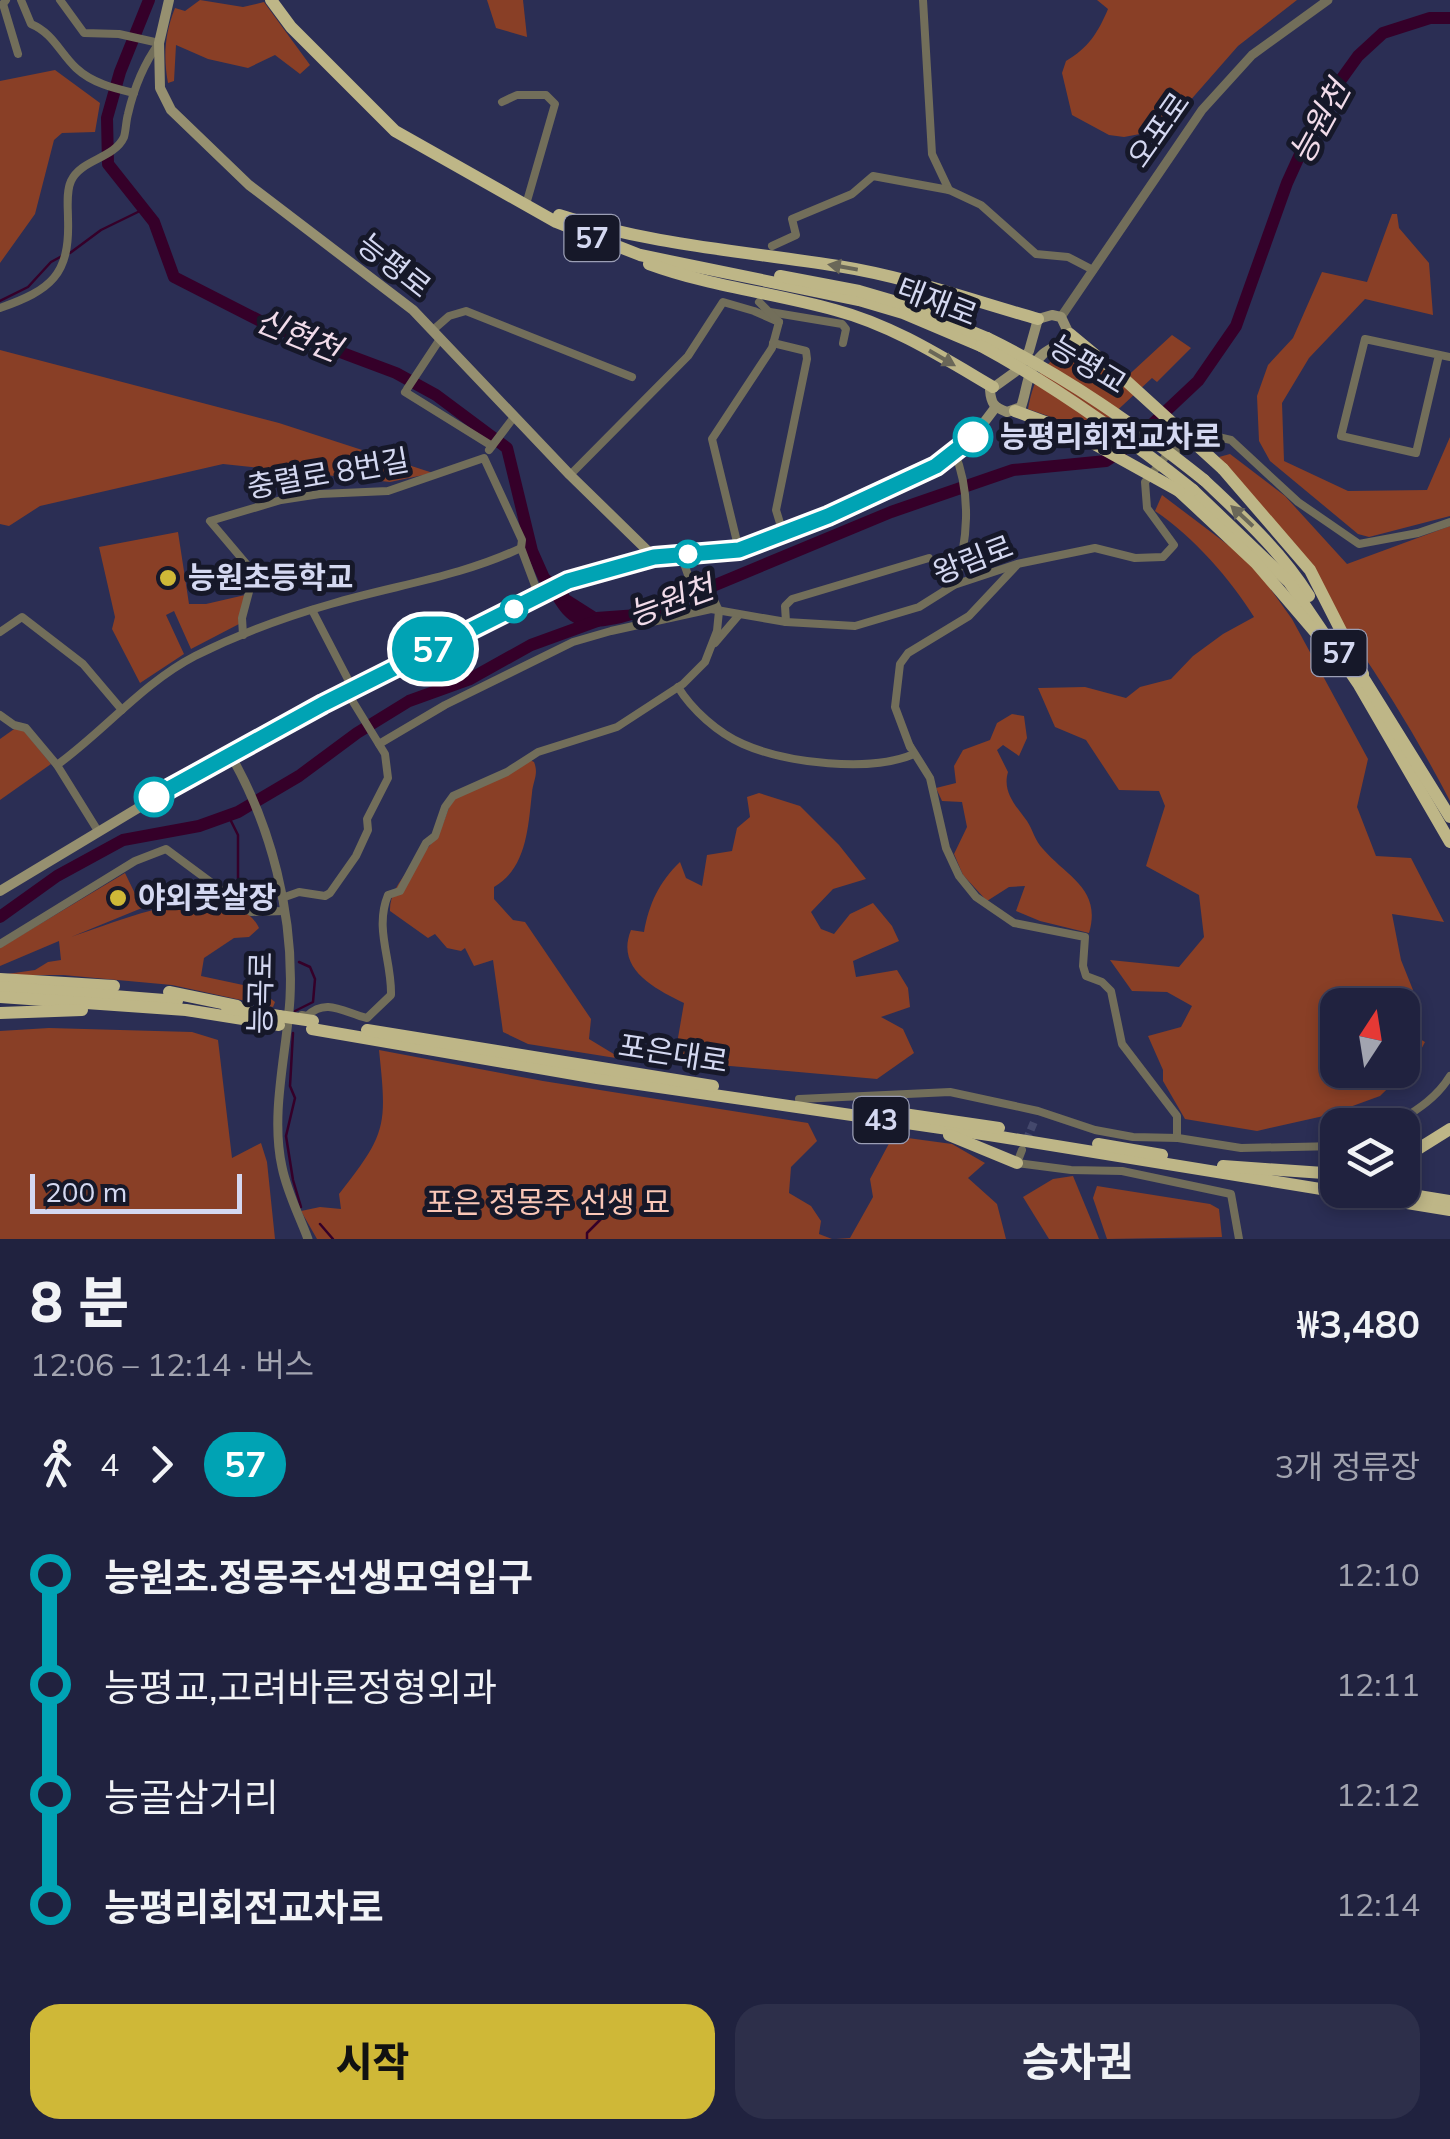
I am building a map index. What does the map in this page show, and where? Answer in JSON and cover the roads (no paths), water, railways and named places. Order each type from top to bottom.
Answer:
[{"type":"highway","name":"태재로","points":[[274,0],[397,126],[558,218]]},
{"type":"highway","name":"태재로","points":[[274,0],[291,27],[395,131],[558,218],[639,249],[859,291],[907,304],[984,342]]},
{"type":"highway","points":[[558,218],[679,244],[838,266],[924,283],[1038,319]]},
{"type":"highway","points":[[558,218],[568,232],[690,279],[836,310],[880,325],[993,387]]},
{"type":"highway","points":[[1070,334],[1223,468],[1310,570],[1361,680]]},
{"type":"highway","name":"능평교","points":[[984,342],[1043,365],[1126,418],[1192,487]]},
{"type":"highway","points":[[1015,411],[1192,487],[1361,680]]},
{"type":"highway","name":"57","points":[[1192,487],[1258,530],[1294,572],[1346,654],[1450,842]]},
{"type":"highway","name":"57","points":[[1361,680],[1450,817]]},
{"type":"highway","points":[[1435,813],[1450,851]]},
{"type":"highway","points":[[0,979],[146,989],[213,999],[264,1014]]},
{"type":"highway","name":"43","points":[[0,987],[146,997],[312,1025]]},
{"type":"highway","name":"43","points":[[0,997],[186,1010],[244,1020],[282,1018]]},
{"type":"highway","points":[[0,1014],[123,1010],[244,1020]]},
{"type":"highway","name":"포은대로","points":[[312,1025],[1320,1184]]},
{"type":"highway","name":"포은대로","points":[[312,1025],[583,1075],[1320,1185]]},
{"type":"highway","points":[[912,1124],[1019,1156]]},
{"type":"highway","points":[[1420,1148],[1450,1129]]},
{"type":"highway","points":[[1223,1166],[1320,1173]]},
{"type":"highway","points":[[1420,1196],[1450,1200]]},
{"type":"highway","name":"포은대로","points":[[1420,1204],[1450,1210]]},
{"type":"highway","points":[[1413,1208],[1450,1218]]},
{"type":"main road","name":"능평로","points":[[169,0],[159,43],[160,88],[171,110],[248,185],[413,310],[654,557]]},
{"type":"main road","points":[[1061,316],[1070,334],[1060,346],[1045,352],[1029,373],[1025,396],[1015,411],[995,408],[990,401],[993,387],[1015,372],[1030,351],[1038,319],[1061,316]]},
{"type":"main road","points":[[0,892],[230,754],[568,581],[654,557],[739,550],[828,516],[936,466],[973,437],[995,408]]},
{"type":"street","points":[[6,0],[4,12],[18,54]]},
{"type":"street","points":[[21,0],[31,24],[43,29],[76,69],[100,84],[134,93]]},
{"type":"street","points":[[0,308],[37,290],[63,268],[69,249],[68,200],[72,181],[82,167],[98,161],[123,139],[134,93],[159,43],[120,34],[84,33],[60,0]]},
{"type":"street","points":[[922,0],[932,154],[949,190]]},
{"type":"street","name":"오포로","points":[[1061,316],[1202,110],[1238,67],[1328,0]]},
{"type":"street","points":[[502,102],[517,95],[546,95],[554,104],[543,155],[527,201]]},
{"type":"street","points":[[772,246],[796,236],[792,219],[852,194],[873,176],[949,190],[981,205],[1036,254],[1068,257],[1093,270]]},
{"type":"street","points":[[570,475],[688,356],[723,302],[778,322]]},
{"type":"street","points":[[759,302],[778,322]]},
{"type":"street","points":[[495,442],[406,390],[450,316],[466,312],[480,315],[632,377]]},
{"type":"street","points":[[770,312],[842,324],[846,329],[843,342]]},
{"type":"street","points":[[739,550],[712,439],[773,342],[778,322]]},
{"type":"street","points":[[1438,355],[1416,453],[1341,436],[1366,339],[1450,357]]},
{"type":"street","points":[[773,342],[806,351],[804,384],[787,445],[776,510],[783,533]]},
{"type":"street","points":[[514,417],[484,458],[522,540],[521,548],[539,596]]},
{"type":"street","name":"왕림로","points":[[379,742],[573,642],[716,607],[738,616],[855,626],[919,607],[954,586],[1017,564],[1094,548],[1135,558],[1163,558],[1174,545],[1146,508],[1145,482],[1166,456],[1204,434],[1231,440],[1298,502],[1359,544],[1418,533],[1450,522]]},
{"type":"street","points":[[954,451],[962,469],[966,522],[965,552],[954,586]]},
{"type":"street","name":"충렬로 8번길","points":[[243,636],[242,618],[254,573],[210,522],[281,500],[388,491],[484,458]]},
{"type":"street","points":[[56,765],[186,661],[312,610],[479,566],[521,548]]},
{"type":"street","points":[[282,1018],[308,1016],[326,1006],[368,1018],[391,994],[388,952],[382,932],[385,902],[388,895],[400,890],[426,843],[435,836],[453,796],[507,772],[538,752],[617,726],[678,687],[706,662],[712,646],[716,607],[689,577],[681,554]]},
{"type":"street","points":[[786,622],[784,606],[792,599],[929,558]]},
{"type":"street","points":[[1017,564],[969,616],[908,653],[900,664],[895,708],[911,749],[930,778],[946,848],[959,876],[976,898],[1014,923],[1086,937],[1082,966],[1086,976],[1102,982],[1111,992],[1122,1044],[1177,1116],[1177,1138]]},
{"type":"street","points":[[282,898],[292,892],[324,896],[336,885],[356,856],[388,778],[385,754],[350,694],[312,610]]},
{"type":"street","points":[[712,646],[738,616]]},
{"type":"street","points":[[0,632],[22,617],[84,664],[122,710]]},
{"type":"street","points":[[678,687],[693,708],[716,728],[741,744],[772,754],[853,764],[897,760],[911,749]]},
{"type":"street","points":[[0,714],[14,725],[26,728],[56,765],[98,830]]},
{"type":"street","name":"능곡로","points":[[230,754],[263,828],[282,898],[290,953],[282,1018],[280,1152],[286,1181],[308,1239]]},
{"type":"street","points":[[0,944],[136,861],[166,849],[251,912],[284,911]]},
{"type":"street","points":[[1420,1108],[1450,1076]]},
{"type":"street","points":[[798,1099],[950,1092],[1038,1111],[1114,1134],[1241,1148],[1320,1146]]},
{"type":"street","points":[[1034,1122],[1038,1111]]},
{"type":"street","points":[[1019,1156],[1071,1170],[1122,1171],[1231,1194],[1239,1239]]},
{"type":"waterway","name":"신현천","points":[[149,0],[120,72],[107,118],[108,164],[154,222],[174,277],[268,325],[396,373],[436,395],[507,448],[532,551],[544,578],[563,595]]},
{"type":"waterway","name":"능원천","points":[[660,608],[891,512],[1013,470],[1106,461],[1130,445],[1198,381],[1236,326],[1287,183],[1322,106],[1358,56],[1383,33],[1430,18],[1450,18]]},
{"type":"waterway","points":[[70,253],[101,230],[144,209]]},
{"type":"waterway","points":[[0,301],[28,287],[62,256]]},
{"type":"waterway","name":"능원천","points":[[0,917],[57,876],[123,840],[199,826],[238,812],[299,776],[409,701],[470,679],[531,645],[597,621]]},
{"type":"waterway","points":[[228,815],[238,835],[239,896],[264,905]]},
{"type":"waterway","points":[[295,1011],[313,1002],[315,979],[310,967],[299,962]]},
{"type":"waterway","points":[[293,1033],[290,1086],[295,1098],[286,1136],[301,1207]]},
{"type":"waterway","points":[[587,1239],[587,1233],[609,1211]]},
{"type":"waterway","points":[[320,1224],[333,1239]]},
{"type":"tunnel","points":[[1026,1141],[1034,1122]]},
{"type":"place","name":"능평리회전교차로","points":[[973,437]]},
{"type":"place","name":"능원초등학교","points":[[168,578]]},
{"type":"place","name":"야외풋살장","points":[[118,898]]},
{"type":"park label","name":"포은 정몽주 선생 묘","points":[[548,1203]]}]
